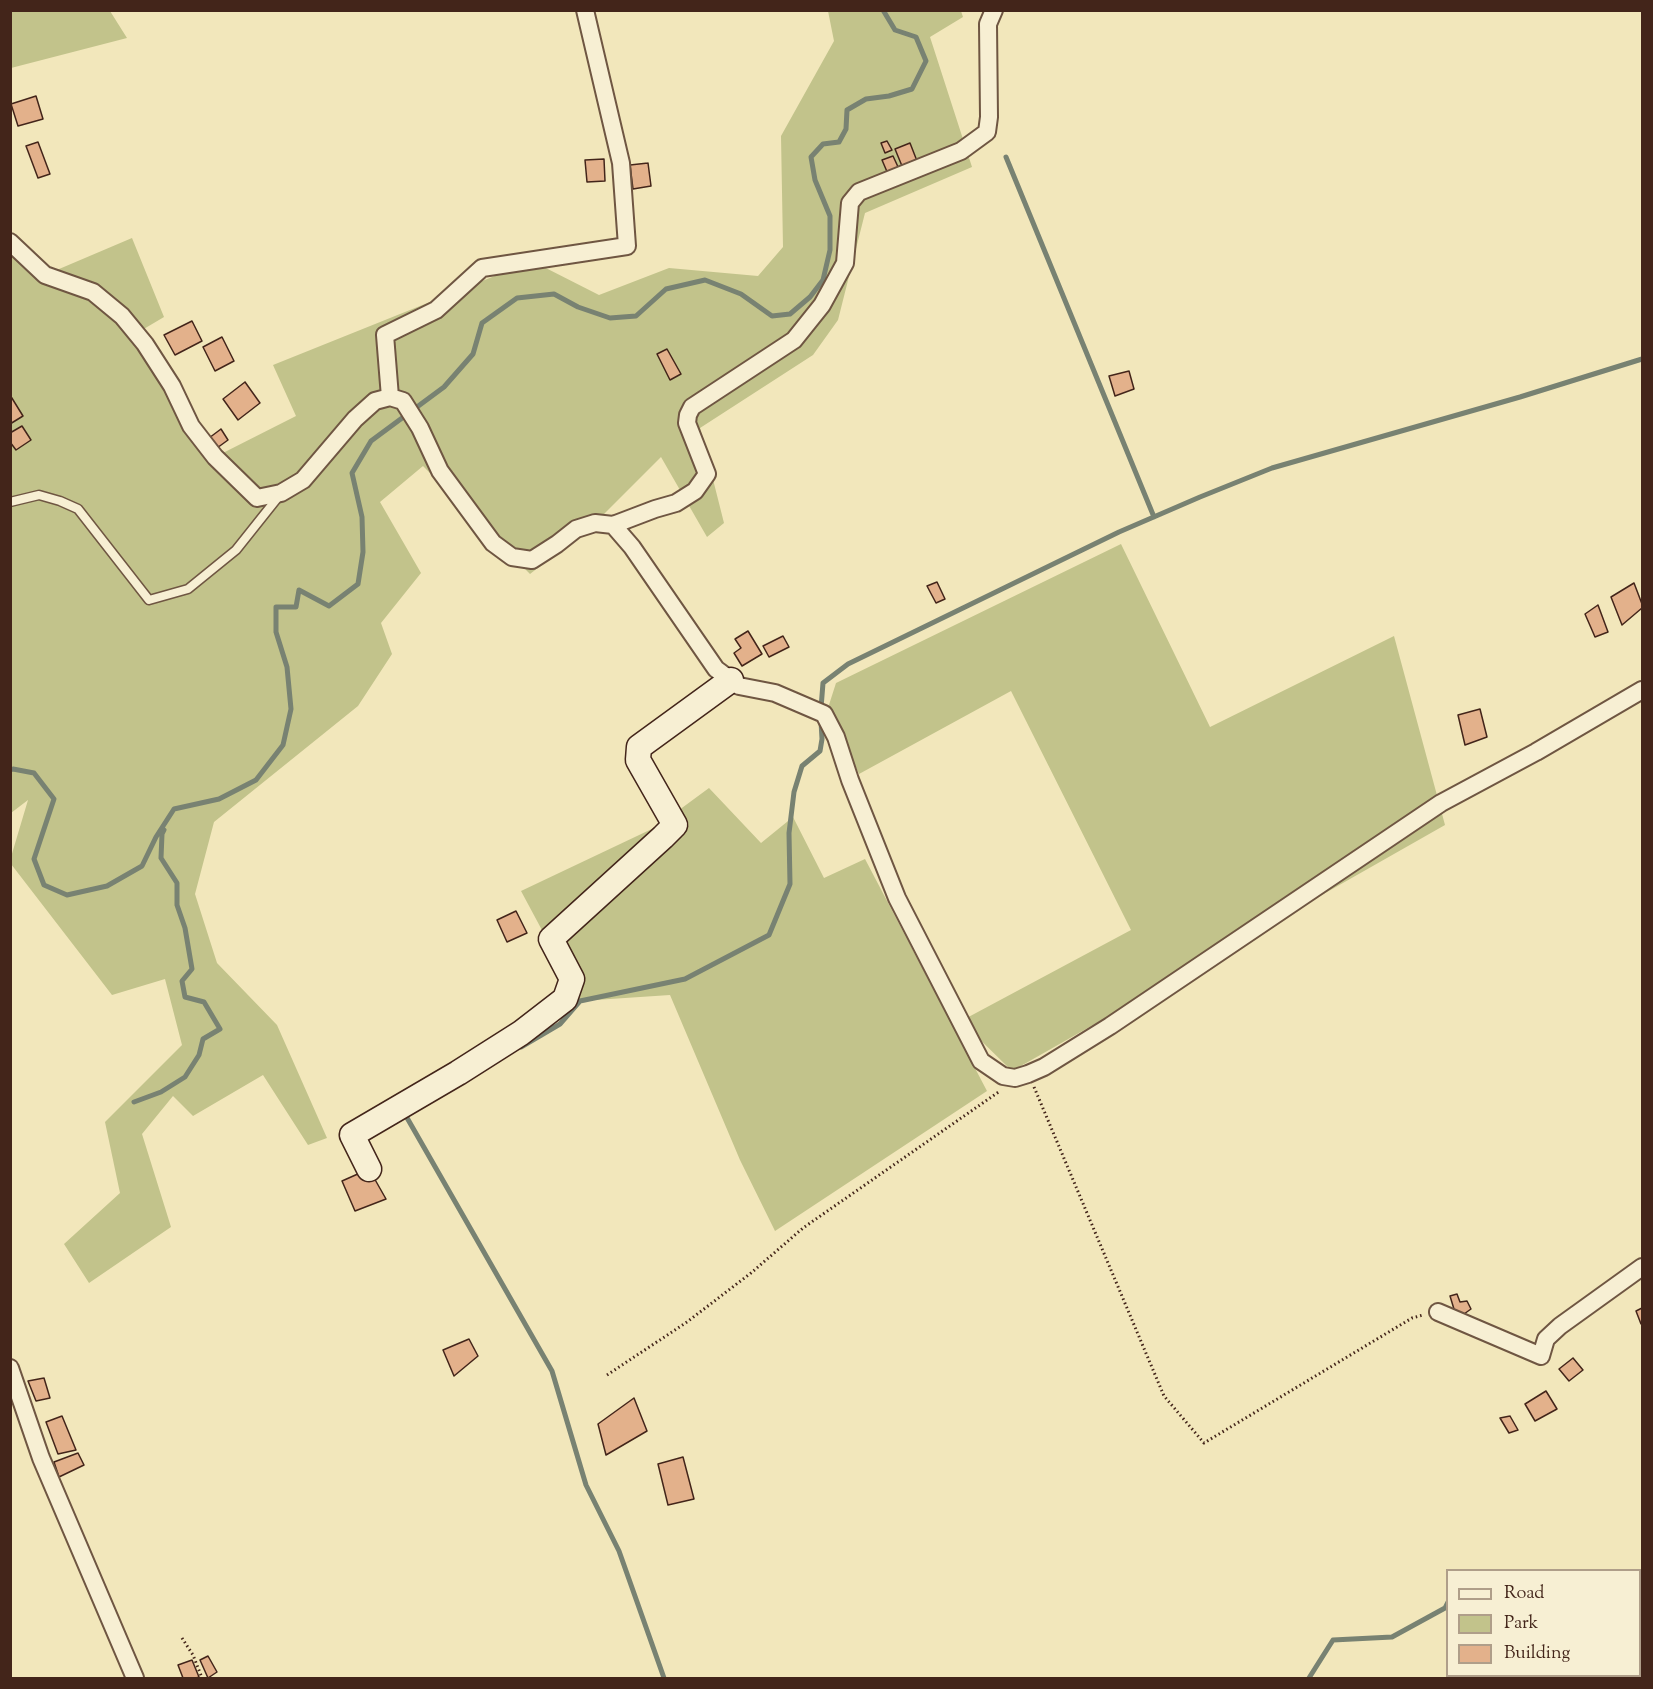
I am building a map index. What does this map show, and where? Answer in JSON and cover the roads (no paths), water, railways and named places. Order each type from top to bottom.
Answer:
[{"type":"street","points":[[390,397],[385,335],[436,310],[482,268],[627,246],[621,163],[585,10]]},
{"type":"street","points":[[10,242],[45,275],[93,292],[122,316],[145,344],[172,386],[191,426],[215,457],[257,498],[281,494],[303,480],[355,419],[375,401],[390,397],[403,401],[420,428],[440,471],[493,543],[512,557],[532,560],[576,529],[595,523],[613,525],[655,509],[676,504],[695,491],[706,474],[687,423],[692,407],[794,340],[822,305],[845,263],[850,203],[859,192],[961,151],[987,132],[989,117],[988,24],[994,10]]},
{"type":"street","points":[[613,525],[632,548],[716,669],[739,686],[776,693],[824,714],[836,737],[850,780],[897,898],[981,1061],[1004,1076],[1022,1076],[1044,1067],[1110,1026],[1441,803],[1536,752],[1642,690]]},
{"type":"street","points":[[369,1169],[352,1135],[512,1039],[565,999],[572,980],[551,939],[675,825],[638,760],[639,747],[730,680]]},
{"type":"street","points":[[1438,1312],[1541,1356],[1546,1339],[1560,1326],[1642,1267]]},
{"type":"street","points":[[10,1368],[41,1458],[135,1678]]},
{"type":"lane","points":[[10,502],[39,495],[78,509],[149,600],[188,589],[236,550],[281,494]]},
{"type":"waterway","points":[[10,770],[34,773],[54,799],[34,859],[44,885],[67,895],[107,886],[142,866],[156,837],[174,809],[219,799],[256,780],[283,745],[291,709],[287,667],[276,632],[276,607],[296,607],[299,590],[329,606],[358,584],[363,552],[362,517],[352,473],[371,441],[444,387],[473,354],[482,323],[517,298],[554,294],[578,307],[610,318],[636,316],[666,289],[705,280],[741,294],[772,316],[790,314],[810,297],[823,280],[830,250],[830,216],[815,180],[811,157],[823,144],[839,142],[846,129],[847,110],[866,99],[889,96],[912,89],[926,61],[916,37],[895,30],[883,10]]},
{"type":"waterway","points":[[1006,157],[1154,517]]},
{"type":"waterway","points":[[821,708],[823,683],[848,664],[1119,532],[1200,497],[1272,468],[1520,397],[1642,359]]},
{"type":"waterway","points":[[521,1047],[560,1024],[580,1001],[685,979],[769,935],[790,884],[789,833],[794,792],[802,766],[820,751],[821,721]]},
{"type":"waterway","points":[[134,1102],[161,1092],[185,1077],[199,1055],[203,1039],[220,1029],[204,1002],[185,997],[182,981],[192,969],[185,928],[177,905],[177,883],[161,858],[164,830]]},
{"type":"waterway","points":[[410,1113],[406,1116],[552,1371],[586,1485],[619,1551],[664,1678]]},
{"type":"waterway","points":[[1309,1678],[1333,1640],[1392,1637],[1446,1606]]}]
